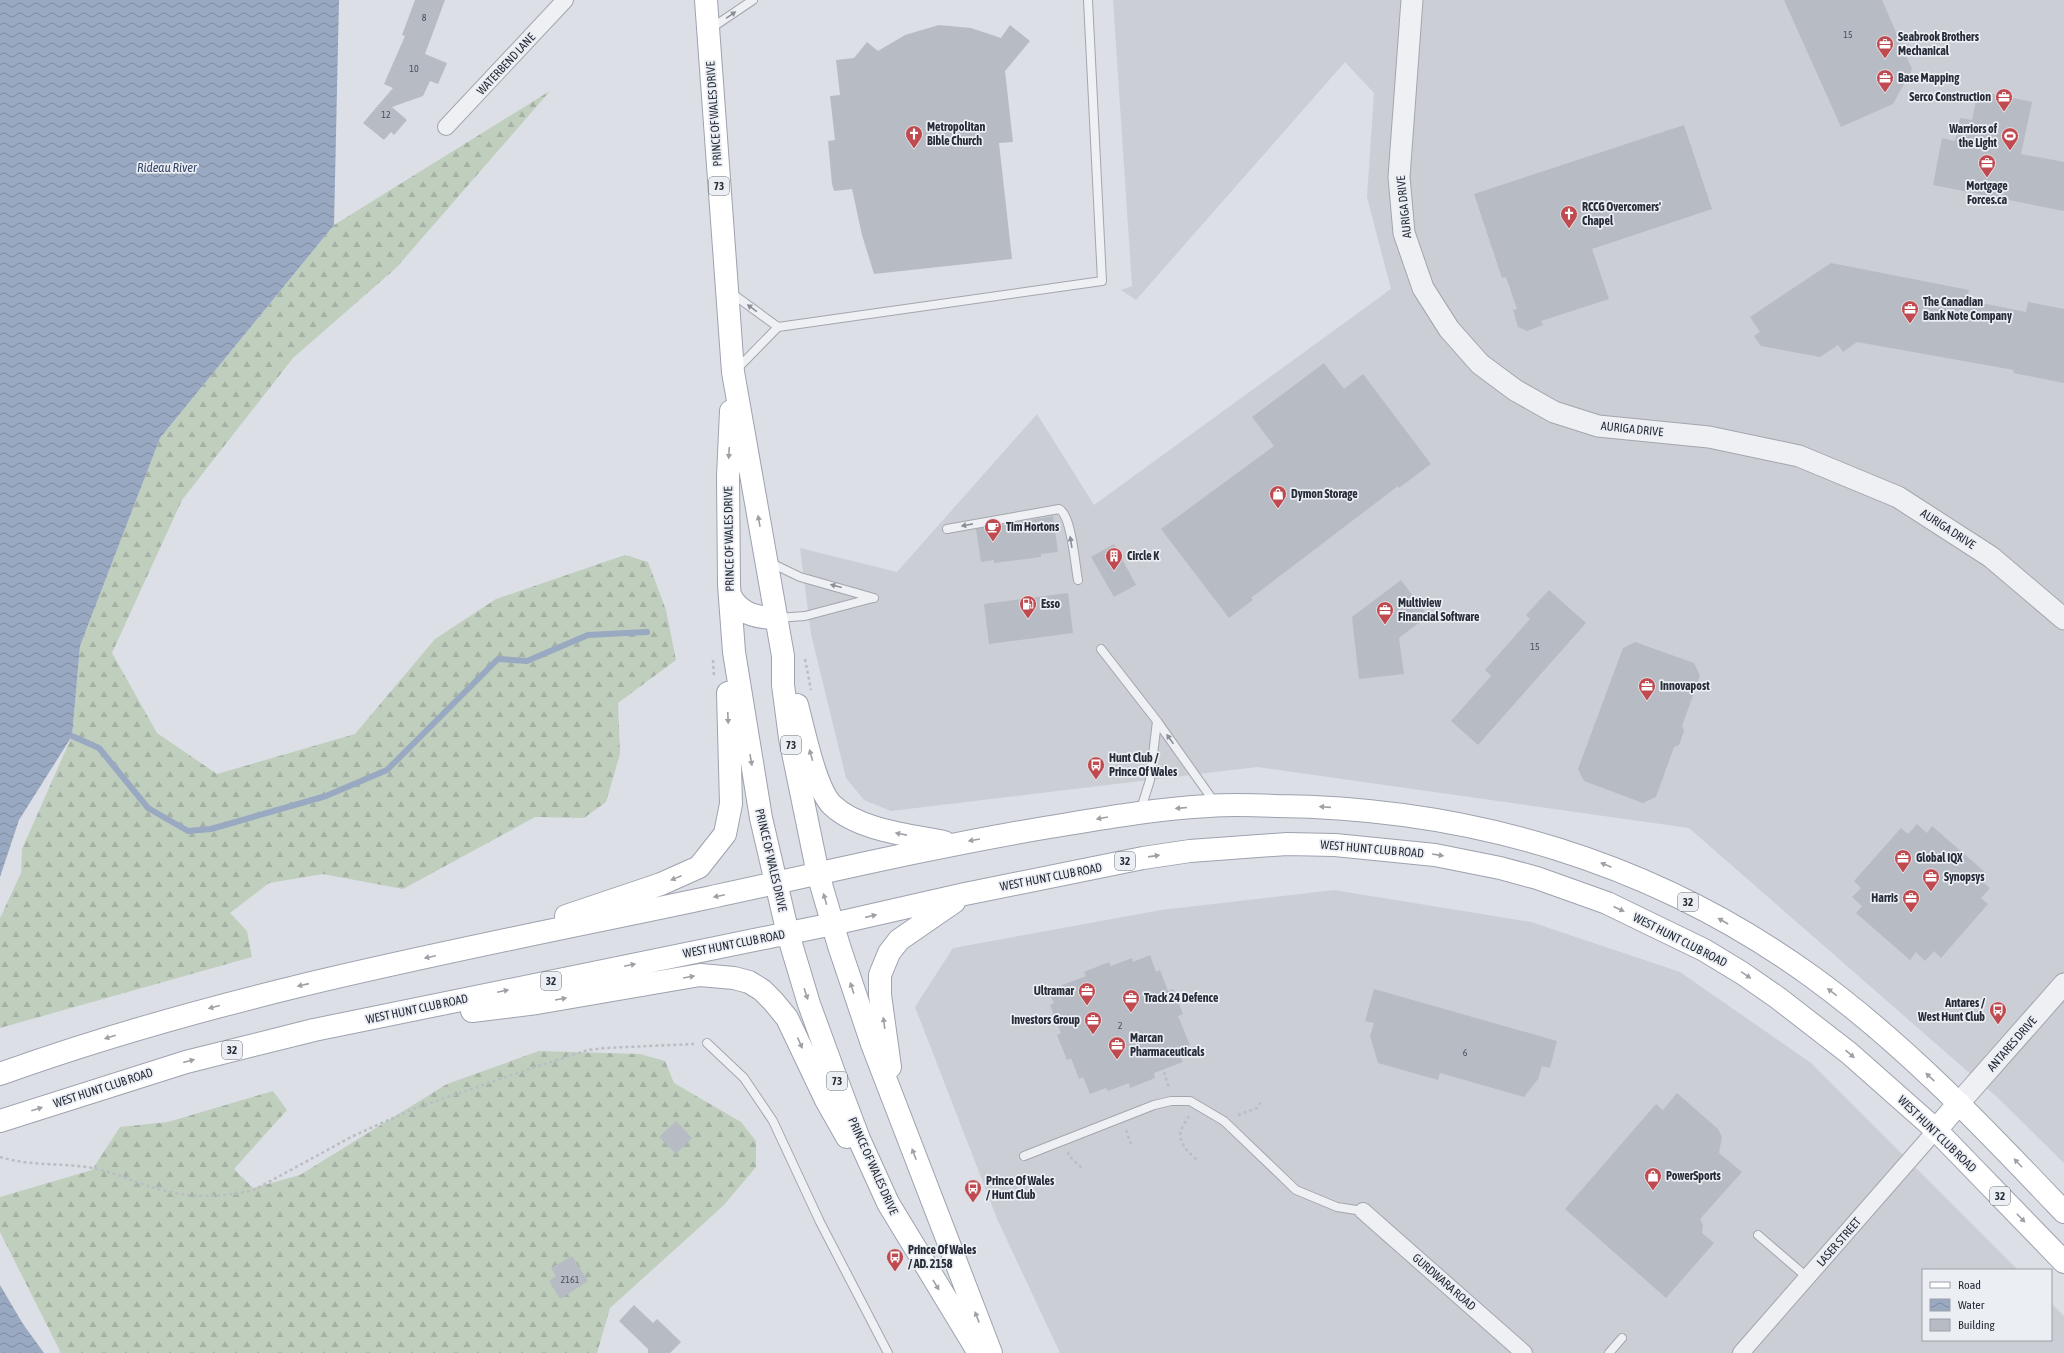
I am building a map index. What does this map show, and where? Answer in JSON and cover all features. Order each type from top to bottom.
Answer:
[{"type":"main road","name":"PRINCE OF WALES DRIVE","points":[[706,0],[733,372],[783,656],[783,685],[790,738],[818,874],[872,1044],[990,1353]]},
{"type":"main road","name":"PRINCE OF WALES DRIVE","points":[[733,372],[728,476],[730,595],[734,652],[761,818],[788,934],[838,1085],[859,1138],[888,1203],[979,1353]]},
{"type":"main road","points":[[730,595],[738,607],[750,615],[761,618],[776,618]]},
{"type":"main road","points":[[468,949],[661,884],[699,867],[725,834],[729,815],[731,788],[727,695],[734,652]]},
{"type":"main road","points":[[783,656],[821,787],[832,804],[846,816],[888,831],[953,844]]},
{"type":"main road","name":"32","points":[[0,1074],[147,1026],[252,997],[468,949],[776,884],[953,844],[1140,812],[1216,805],[1317,806],[1448,820],[1501,833],[1590,859],[1675,896],[1713,916],[1780,955],[1867,1020],[1959,1103],[2064,1212]]},
{"type":"main road","name":"WEST HUNT CLUB ROAD","points":[[0,1121],[186,1062],[314,1030],[788,934],[965,894],[1143,858],[1190,851],[1287,844],[1335,845],[1436,855],[1500,868],[1537,878],[1607,903],[1674,934],[1742,973],[1784,1002],[1849,1053],[1936,1130],[2064,1262]]},
{"type":"main road","points":[[895,1104],[880,995],[880,974],[889,953],[899,940],[965,894]]},
{"type":"main road","points":[[314,1030],[537,1003],[700,975],[734,978],[749,982],[762,990],[787,1018],[839,1125],[888,1203]]},
{"type":"main road","points":[[1936,1130],[1959,1103]]},
{"type":"street","name":"WATERBEND LANE","points":[[446,127],[566,0]]},
{"type":"street","name":"AURIGA DRIVE","points":[[1412,0],[1399,177],[1404,233],[1423,288],[1449,329],[1480,364],[1515,390],[1554,412],[1598,426],[1709,437],[1799,456],[1898,497],[1991,557],[2064,619]]},
{"type":"street","name":"ANTARES DRIVE","points":[[1959,1103],[2064,984]]},
{"type":"street","name":"LASER STREET","points":[[1741,1353],[1936,1130]]},
{"type":"street","name":"GURDWARA ROAD","points":[[1363,1211],[1524,1353]]},
{"type":"lane","points":[[708,31],[754,0]]},
{"type":"lane","points":[[733,372],[778,327],[1102,281],[1088,0]]},
{"type":"lane","points":[[726,289],[778,327]]},
{"type":"lane","points":[[947,529],[1059,509],[1065,514],[1068,524],[1078,580]]},
{"type":"lane","points":[[766,560],[800,577],[874,598],[805,616],[776,618]]},
{"type":"lane","points":[[1100,649],[1157,721],[1216,805]]},
{"type":"lane","points":[[1140,812],[1150,780],[1157,721]]},
{"type":"lane","points":[[707,1043],[744,1078],[773,1120],[820,1222],[888,1353]]},
{"type":"lane","points":[[1024,1156],[1154,1105],[1171,1101],[1190,1101],[1224,1121],[1296,1190],[1337,1207],[1363,1211]]},
{"type":"lane","points":[[1758,1235],[1808,1278]]},
{"type":"lane","points":[[1609,1353],[1622,1338]]},
{"type":"path","points":[[0,1158],[33,1164],[88,1168],[175,1193],[209,1196],[239,1194],[254,1190],[353,1136],[413,1109],[538,1066],[588,1050],[707,1043]]},
{"type":"path","points":[[1190,1101],[1189,1116],[1181,1131],[1183,1143],[1189,1155],[1199,1161]]},
{"type":"path","points":[[1238,1116],[1257,1108],[1261,1102]]},
{"type":"path","points":[[1063,1140],[1069,1156],[1082,1168]]},
{"type":"shaded area","points":[[1113,0],[2064,0],[2064,1163],[1998,1098],[1689,828],[1257,767],[891,811],[864,800],[846,778],[811,634],[800,548],[897,572],[1037,414],[1094,505],[1391,289],[1367,197],[1374,93],[1345,62],[1136,300],[1121,290],[1132,286]]},
{"type":"shaded area","points":[[1334,890],[1531,922],[1680,972],[1811,1063],[2017,1269],[1922,1269],[1922,1341],[2052,1341],[2052,1304],[2064,1316],[2064,1353],[1060,1353],[998,1221],[915,1007],[953,948],[1161,910]]},
{"type":"green space","points":[[550,91],[396,268],[293,358],[182,500],[112,653],[157,733],[217,774],[355,734],[435,639],[496,599],[625,555],[648,562],[666,610],[676,660],[618,703],[620,754],[606,802],[584,818],[535,817],[403,889],[323,874],[269,883],[230,913],[247,931],[252,957],[0,1028],[0,918],[21,873],[22,849],[72,736],[80,646],[160,438],[334,225]]},
{"type":"green space","points":[[539,1051],[640,1054],[665,1061],[674,1083],[741,1122],[756,1141],[756,1167],[723,1206],[610,1308],[597,1353],[61,1353],[0,1232],[0,1197],[92,1170],[120,1127],[168,1122],[273,1091],[287,1110],[234,1169],[253,1188],[300,1175],[447,1084]]},
{"type":"water","name":"Rideau River","points":[[0,0],[339,0],[334,225],[160,438],[80,646],[72,736],[19,820],[0,877]]},
{"type":"water","points":[[0,1285],[23,1324],[44,1353],[0,1353]]},
{"type":"building","points":[[415,0],[445,0],[425,54],[447,63],[438,84],[430,81],[423,96],[392,107],[407,120],[394,135],[391,132],[384,140],[363,123],[393,88],[384,84],[405,36],[402,35]]},
{"type":"building","points":[[1784,0],[1882,0],[1912,69],[1893,104],[1841,127]]},
{"type":"building","name":"Metropolitan Bible Church","points":[[939,25],[971,28],[1001,38],[1010,25],[1030,41],[1005,71],[1013,142],[999,143],[1012,259],[874,274],[862,235],[852,189],[834,191],[832,184],[828,141],[835,140],[830,96],[840,95],[836,60],[854,58],[867,42],[878,51],[905,35]]},
{"type":"building","points":[[1978,91],[2032,102],[2021,154],[2064,162],[2064,211],[1933,185],[1942,138],[1955,141],[1960,118],[1972,120]]},
{"type":"building","name":"RCCG Overcomers' Chapel","points":[[1684,125],[1712,209],[1592,249],[1609,299],[1541,321],[1543,325],[1527,331],[1518,327],[1513,310],[1517,309],[1506,277],[1502,278],[1474,194]]},
{"type":"building","name":"The Canadian Bank Note Company","points":[[1831,263],[1969,290],[1967,300],[2026,312],[2028,302],[2064,309],[2064,383],[2013,373],[2014,370],[1857,342],[1843,352],[1838,345],[1820,357],[1761,346],[1754,336],[1760,332],[1750,317]]},
{"type":"building","name":"Dymon Storage","points":[[1324,363],[1344,389],[1363,374],[1431,464],[1399,488],[1398,486],[1251,598],[1253,600],[1229,618],[1161,529],[1274,446],[1252,417]]},
{"type":"building","points":[[1053,516],[1058,552],[1041,554],[1041,557],[994,563],[994,560],[981,562],[976,529]]},
{"type":"building","name":"Circle K","points":[[1114,544],[1136,585],[1114,597],[1091,557]]},
{"type":"building","name":"Multiview Financial Software","points":[[1401,580],[1428,616],[1399,638],[1404,674],[1359,679],[1352,617]]},
{"type":"building","points":[[1549,590],[1586,623],[1478,745],[1451,721],[1491,676],[1485,670],[1530,619],[1526,615]]},
{"type":"building","name":"Esso","points":[[1068,593],[1073,633],[989,644],[984,604]]},
{"type":"building","name":"Innovapost","points":[[1635,642],[1694,663],[1700,676],[1682,726],[1684,731],[1679,745],[1674,747],[1656,797],[1643,803],[1584,781],[1578,769],[1623,648]]},
{"type":"building","points":[[1917,824],[1927,833],[1932,826],[1986,873],[1980,880],[1990,888],[1981,898],[1988,904],[1941,958],[1934,951],[1925,961],[1916,952],[1910,960],[1856,913],[1862,906],[1852,897],[1861,888],[1854,881],[1901,828],[1908,834]]},
{"type":"building","points":[[1150,955],[1156,972],[1160,970],[1168,991],[1173,989],[1183,1014],[1178,1016],[1190,1045],[1186,1046],[1189,1054],[1181,1058],[1183,1062],[1154,1073],[1155,1078],[1130,1088],[1129,1083],[1108,1091],[1106,1088],[1090,1094],[1083,1077],[1079,1079],[1071,1058],[1067,1060],[1057,1035],[1061,1033],[1050,1005],[1054,1003],[1050,995],[1058,992],[1057,987],[1086,976],[1084,972],[1109,962],[1111,966],[1132,958],[1133,962]]},
{"type":"building","points":[[1374,989],[1557,1041],[1550,1068],[1542,1066],[1538,1079],[1524,1097],[1440,1073],[1438,1080],[1378,1063],[1370,1036],[1374,1023],[1365,1021]]},
{"type":"building","name":"PowerSports","points":[[1677,1093],[1718,1129],[1722,1137],[1719,1153],[1742,1172],[1700,1219],[1703,1225],[1702,1233],[1714,1243],[1666,1298],[1565,1209],[1656,1104],[1663,1110]]},
{"type":"building","points":[[676,1121],[692,1138],[676,1154],[659,1137]]},
{"type":"building","points":[[572,1256],[588,1281],[560,1299],[549,1281],[556,1276],[551,1268]]},
{"type":"building","points":[[634,1305],[653,1323],[657,1319],[681,1342],[670,1353],[648,1353],[648,1349],[619,1321]]},
{"type":"waterway","points":[[72,736],[99,748],[148,808],[188,831],[211,829],[326,796],[387,770],[498,659],[527,661],[588,635],[647,632]]},
{"type":"place","name":"Seabrook Brothers Mechanical","points":[[1885,59]]},
{"type":"place","name":"Base Mapping","points":[[1885,93]]},
{"type":"place","name":"Serco Construction","points":[[2004,112]]},
{"type":"place","name":"Metropolitan Bible Church","points":[[914,149]]},
{"type":"place","name":"Warriors of the Light","points":[[2010,151]]},
{"type":"place","name":"Mortgage Forces.ca","points":[[1987,178]]},
{"type":"place","name":"RCCG Overcomers' Chapel","points":[[1569,229]]},
{"type":"place","name":"The Canadian Bank Note Company","points":[[1910,324]]},
{"type":"place","name":"Dymon Storage","points":[[1278,509]]},
{"type":"place","name":"Tim Hortons","points":[[993,542]]},
{"type":"place","name":"Circle K","points":[[1114,571]]},
{"type":"place","name":"Esso","points":[[1028,619]]},
{"type":"place","name":"Multiview Financial Software","points":[[1385,625]]},
{"type":"place","name":"Innovapost","points":[[1647,701]]},
{"type":"place","name":"Hunt Club / Prince Of Wales","points":[[1096,780]]},
{"type":"place","name":"Global IQX","points":[[1903,873]]},
{"type":"place","name":"Synopsys","points":[[1931,892]]},
{"type":"place","name":"Harris","points":[[1911,913]]},
{"type":"place","name":"Ultramar","points":[[1087,1006]]},
{"type":"place","name":"Track 24 Defence","points":[[1131,1013]]},
{"type":"place","name":"Antares / West Hunt Club","points":[[1998,1025]]},
{"type":"place","name":"Investors Group","points":[[1093,1035]]},
{"type":"place","name":"Marcan Pharmaceuticals","points":[[1117,1060]]},
{"type":"place","name":"PowerSports","points":[[1653,1191]]},
{"type":"place","name":"Prince Of Wales / Hunt Club","points":[[973,1203]]},
{"type":"place","name":"Prince Of Wales / AD. 2158","points":[[895,1272]]}]
